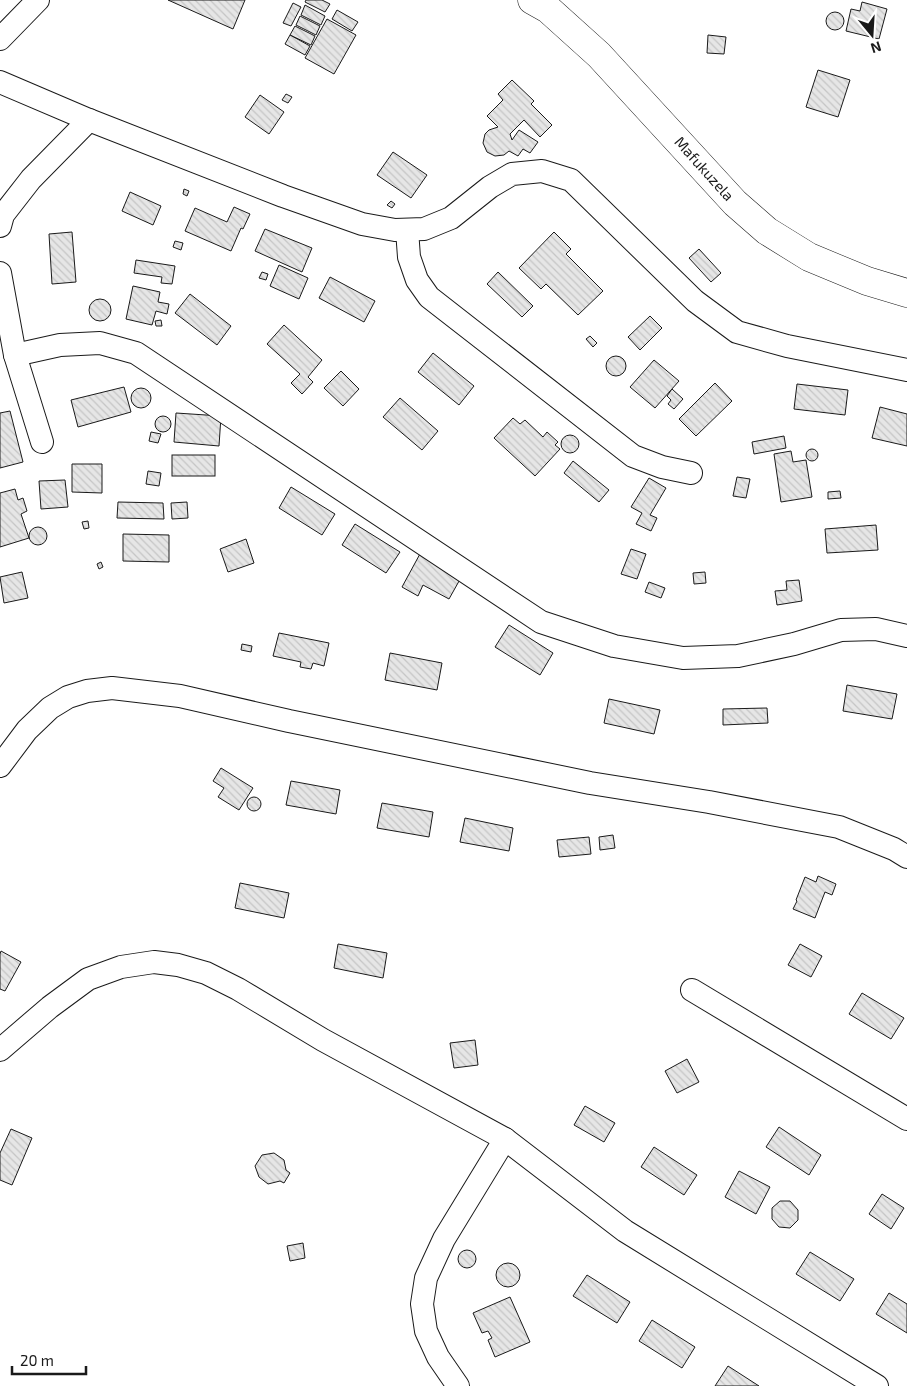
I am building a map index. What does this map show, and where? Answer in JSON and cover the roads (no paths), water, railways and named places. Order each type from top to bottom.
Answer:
[{"type":"main road","name":"Mafukuzela","points":[[532,0],[548,9],[599,55],[735,203],[767,231],[809,257],[867,281],[907,293]]},
{"type":"street","points":[[0,39],[38,0]]},
{"type":"street","points":[[0,82],[89,120],[283,196],[362,224],[395,230],[424,229],[451,218],[490,187],[512,174],[542,171],[571,180],[695,301],[737,332],[787,346],[907,370]]},
{"type":"street","points":[[0,226],[3,215],[30,179],[89,120]]},
{"type":"street","points":[[407,230],[409,257],[417,280],[429,297],[633,456],[662,467],[691,473]]},
{"type":"street","points":[[0,273],[15,355],[42,442]]},
{"type":"street","points":[[15,355],[60,345],[100,343],[136,353],[541,622],[614,646],[683,658],[738,656],[794,644],[841,630],[876,629],[907,636]]},
{"type":"street","points":[[0,766],[27,730],[50,708],[68,697],[86,691],[112,688],[180,696],[289,721],[590,783],[709,802],[839,828],[894,848],[907,857]]},
{"type":"street","points":[[0,1050],[50,1006],[88,979],[121,967],[154,962],[178,965],[206,973],[238,989],[323,1040],[504,1139],[625,1231],[877,1386]]},
{"type":"street","points":[[692,990],[907,1119]]},
{"type":"street","points":[[458,1386],[438,1357],[426,1331],[422,1304],[426,1278],[444,1239],[504,1139]]}]
